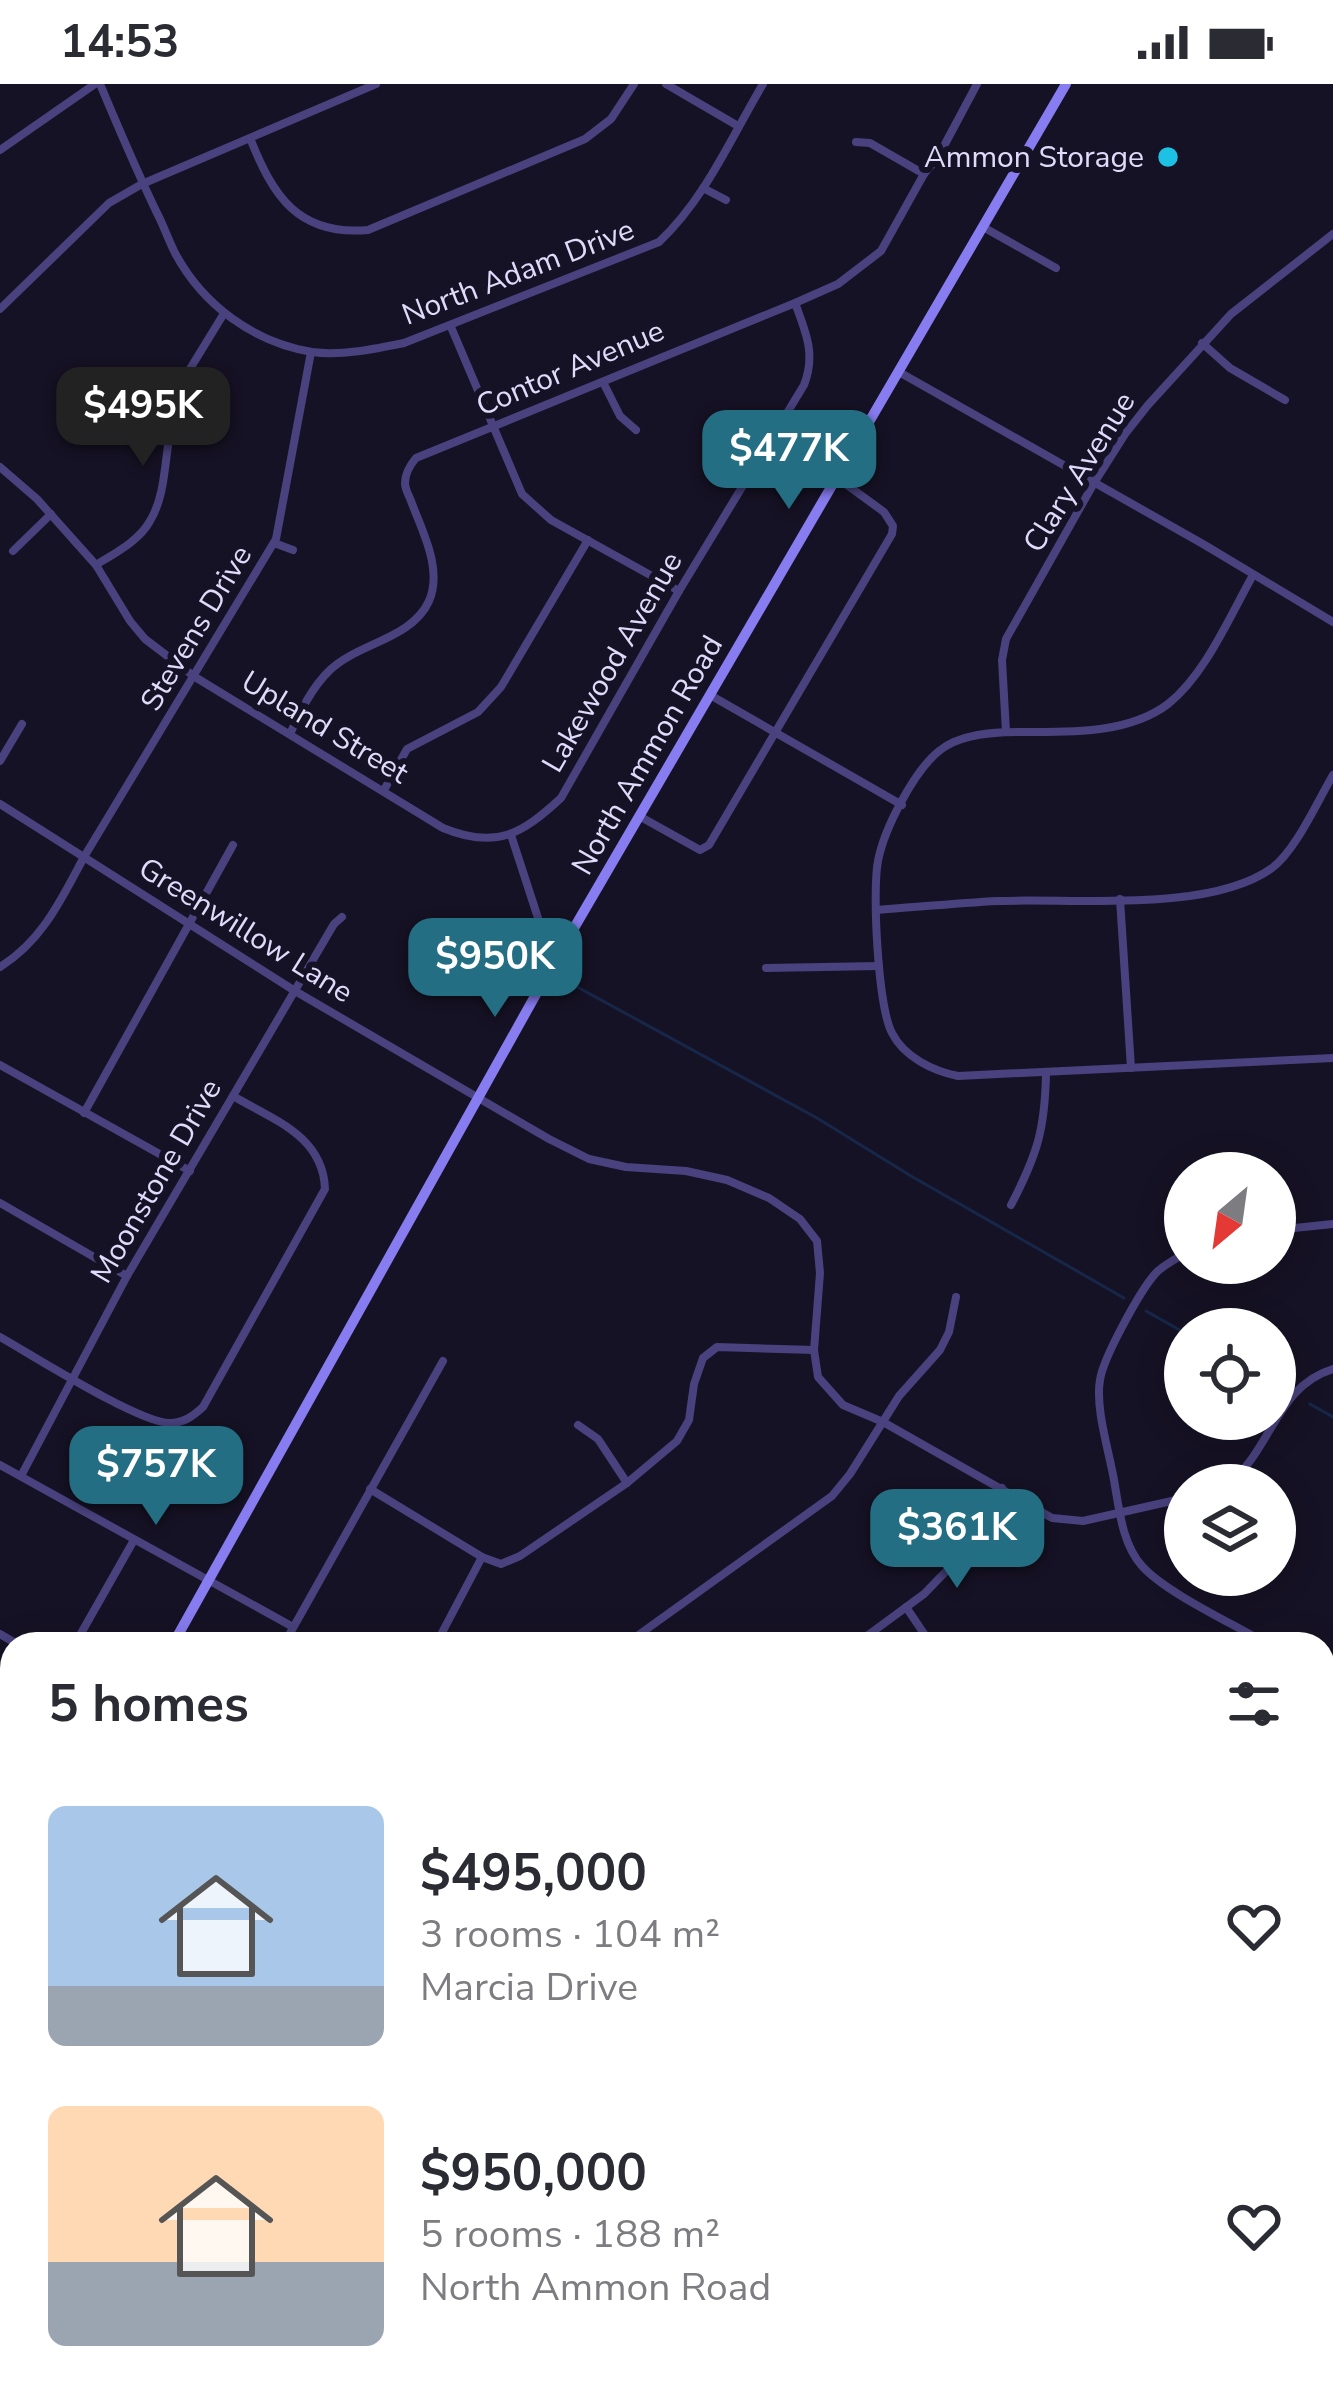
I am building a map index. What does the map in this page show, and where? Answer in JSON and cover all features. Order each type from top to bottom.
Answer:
[{"type":"main road","name":"North Ammon Road","points":[[180,1632],[553,964],[1066,84]]},
{"type":"street","points":[[0,151],[98,84]]},
{"type":"street","name":"North Adam Drive","points":[[98,84],[187,273],[223,315],[265,337],[311,352],[385,347],[451,327],[659,242],[703,188],[763,84]]},
{"type":"street","points":[[0,309],[109,203],[142,184],[376,84]]},
{"type":"street","points":[[250,138],[270,182],[301,217],[334,230],[368,230],[585,139],[611,119],[634,84]]},
{"type":"street","points":[[666,84],[738,126]]},
{"type":"street","name":"Contor Avenue","points":[[290,734],[328,670],[411,624],[428,604],[434,567],[405,482],[416,458],[838,284],[881,251],[977,84]]},
{"type":"street","points":[[856,142],[870,143],[924,173]]},
{"type":"street","points":[[703,188],[726,200]]},
{"type":"street","points":[[983,227],[1056,268]]},
{"type":"street","name":"Clary Avenue","points":[[1006,732],[1002,660],[1006,639],[1125,434],[1231,314],[1333,234]]},
{"type":"street","name":"Lakewood Avenue","points":[[511,836],[561,798],[804,385],[810,343],[795,303]]},
{"type":"street","points":[[96,566],[128,545],[153,517],[185,377],[223,315]]},
{"type":"street","points":[[451,327],[522,494],[551,520],[679,592]]},
{"type":"street","points":[[1202,343],[1230,368],[1285,400]]},
{"type":"street","name":"Stevens Drive","points":[[0,967],[21,954],[58,906],[274,543],[311,352]]},
{"type":"street","points":[[899,372],[1333,622]]},
{"type":"street","points":[[603,382],[620,416],[636,430]]},
{"type":"street","points":[[98,384],[172,420]]},
{"type":"street","name":"Upland Street","points":[[0,467],[51,514],[96,566],[145,639],[195,677],[443,828],[466,837],[511,836]]},
{"type":"street","points":[[639,816],[700,850],[709,845],[892,534],[893,526],[884,512],[836,476]]},
{"type":"street","points":[[13,550],[51,514]]},
{"type":"street","points":[[384,790],[407,749],[478,712],[501,687],[588,540]]},
{"type":"street","points":[[274,543],[292,550]]},
{"type":"street","points":[[1253,575],[1198,671],[1166,706],[1114,726],[956,740],[928,761],[886,836],[877,865],[879,966],[886,1016],[906,1052],[934,1069],[958,1076],[1333,1058]]},
{"type":"street","points":[[710,695],[902,805]]},
{"type":"street","points":[[0,761],[22,724]]},
{"type":"street","points":[[877,910],[1190,896],[1225,889],[1253,879],[1286,854],[1333,775]]},
{"type":"street","name":"Greenwillow Lane","points":[[0,804],[295,991],[589,1159],[686,1171],[727,1180],[770,1198],[800,1219],[817,1240],[820,1273],[814,1350]]},
{"type":"street","points":[[511,836],[553,964]]},
{"type":"street","points":[[85,1113],[233,845]]},
{"type":"street","points":[[1120,899],[1131,1068]]},
{"type":"street","name":"Moonstone Drive","points":[[22,1476],[127,1276],[342,917]]},
{"type":"street","points":[[766,968],[879,966]]},
{"type":"street","points":[[0,1065],[190,1171]]},
{"type":"street","points":[[1011,1205],[1043,1127],[1046,1073]]},
{"type":"street","points":[[0,1337],[141,1416],[168,1424],[190,1419],[203,1407],[325,1189],[316,1153],[298,1135],[233,1096]]},
{"type":"street","points":[[0,1203],[127,1276]]},
{"type":"street","points":[[1296,1228],[1333,1224]]},
{"type":"street","points":[[1164,1266],[1144,1289],[1107,1356],[1099,1382],[1120,1512],[1138,1562],[1155,1579],[1246,1632]]},
{"type":"street","points":[[643,1632],[832,1496],[899,1396],[940,1350],[956,1297]]},
{"type":"street","points":[[370,1489],[482,1558],[501,1564],[627,1483],[677,1442],[689,1420],[703,1358],[717,1347],[814,1350],[818,1377],[843,1406],[883,1422],[1052,1518],[1083,1521],[1164,1503]]},
{"type":"street","points":[[290,1632],[442,1361]]},
{"type":"street","points":[[1248,1464],[1292,1394],[1321,1372],[1333,1369]]},
{"type":"street","points":[[578,1425],[598,1439],[627,1483]]},
{"type":"street","points":[[0,1465],[293,1627]]},
{"type":"street","points":[[872,1632],[924,1594],[957,1560],[1002,1488]]},
{"type":"street","points":[[82,1632],[134,1540]]},
{"type":"street","points":[[442,1632],[482,1558]]},
{"type":"street","points":[[906,1607],[923,1632]]},
{"type":"waterway","points":[[570,983],[817,1118],[1124,1298]]},
{"type":"waterway","points":[[1146,1311],[1164,1321]]},
{"type":"waterway","points":[[1310,1404],[1333,1417]]},
{"type":"place","name":"Ammon Storage","points":[[1168,157]]}]
